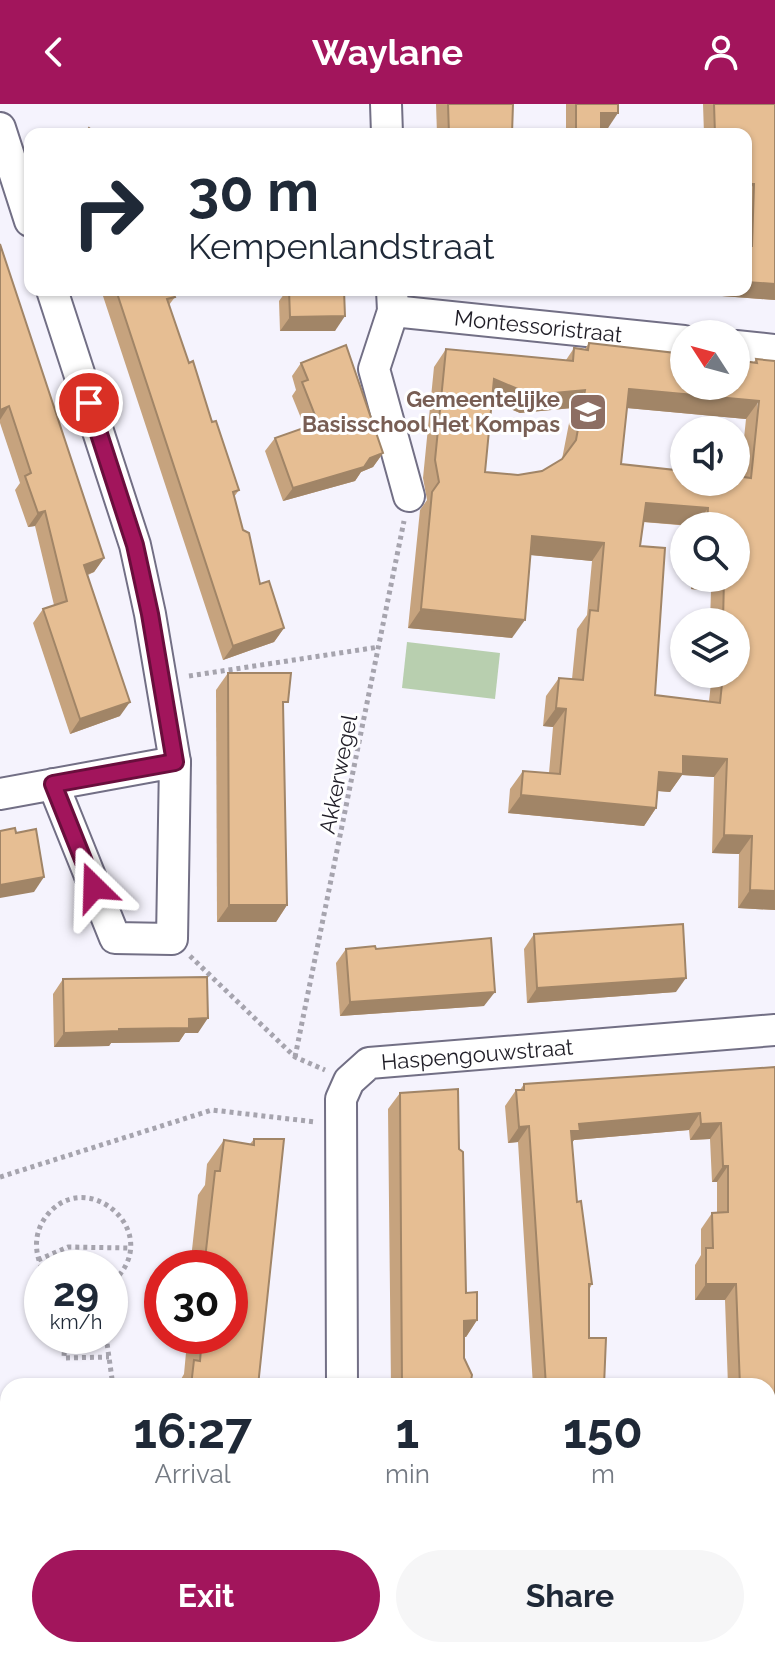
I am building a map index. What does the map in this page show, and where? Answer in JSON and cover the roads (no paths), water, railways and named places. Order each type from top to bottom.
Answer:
[{"type":"street","points":[[386,104],[387,128]]},
{"type":"street","points":[[0,128],[24,202]]},
{"type":"street","points":[[53,784],[115,938],[172,939],[175,762],[161,681],[135,545],[54,296]]},
{"type":"street","points":[[392,301],[374,369],[409,496]]},
{"type":"street","name":"Montessoristraat","points":[[392,301],[670,339]]},
{"type":"street","points":[[750,347],[775,350]]},
{"type":"street","points":[[0,794],[175,762]]},
{"type":"street","name":"Haspengouwstraat","points":[[342,1378],[341,1099],[349,1081],[369,1063],[775,1030]]},
{"type":"place","name":"Gemeentelijke Basisschool Het Kompas","points":[[588,412]]}]
